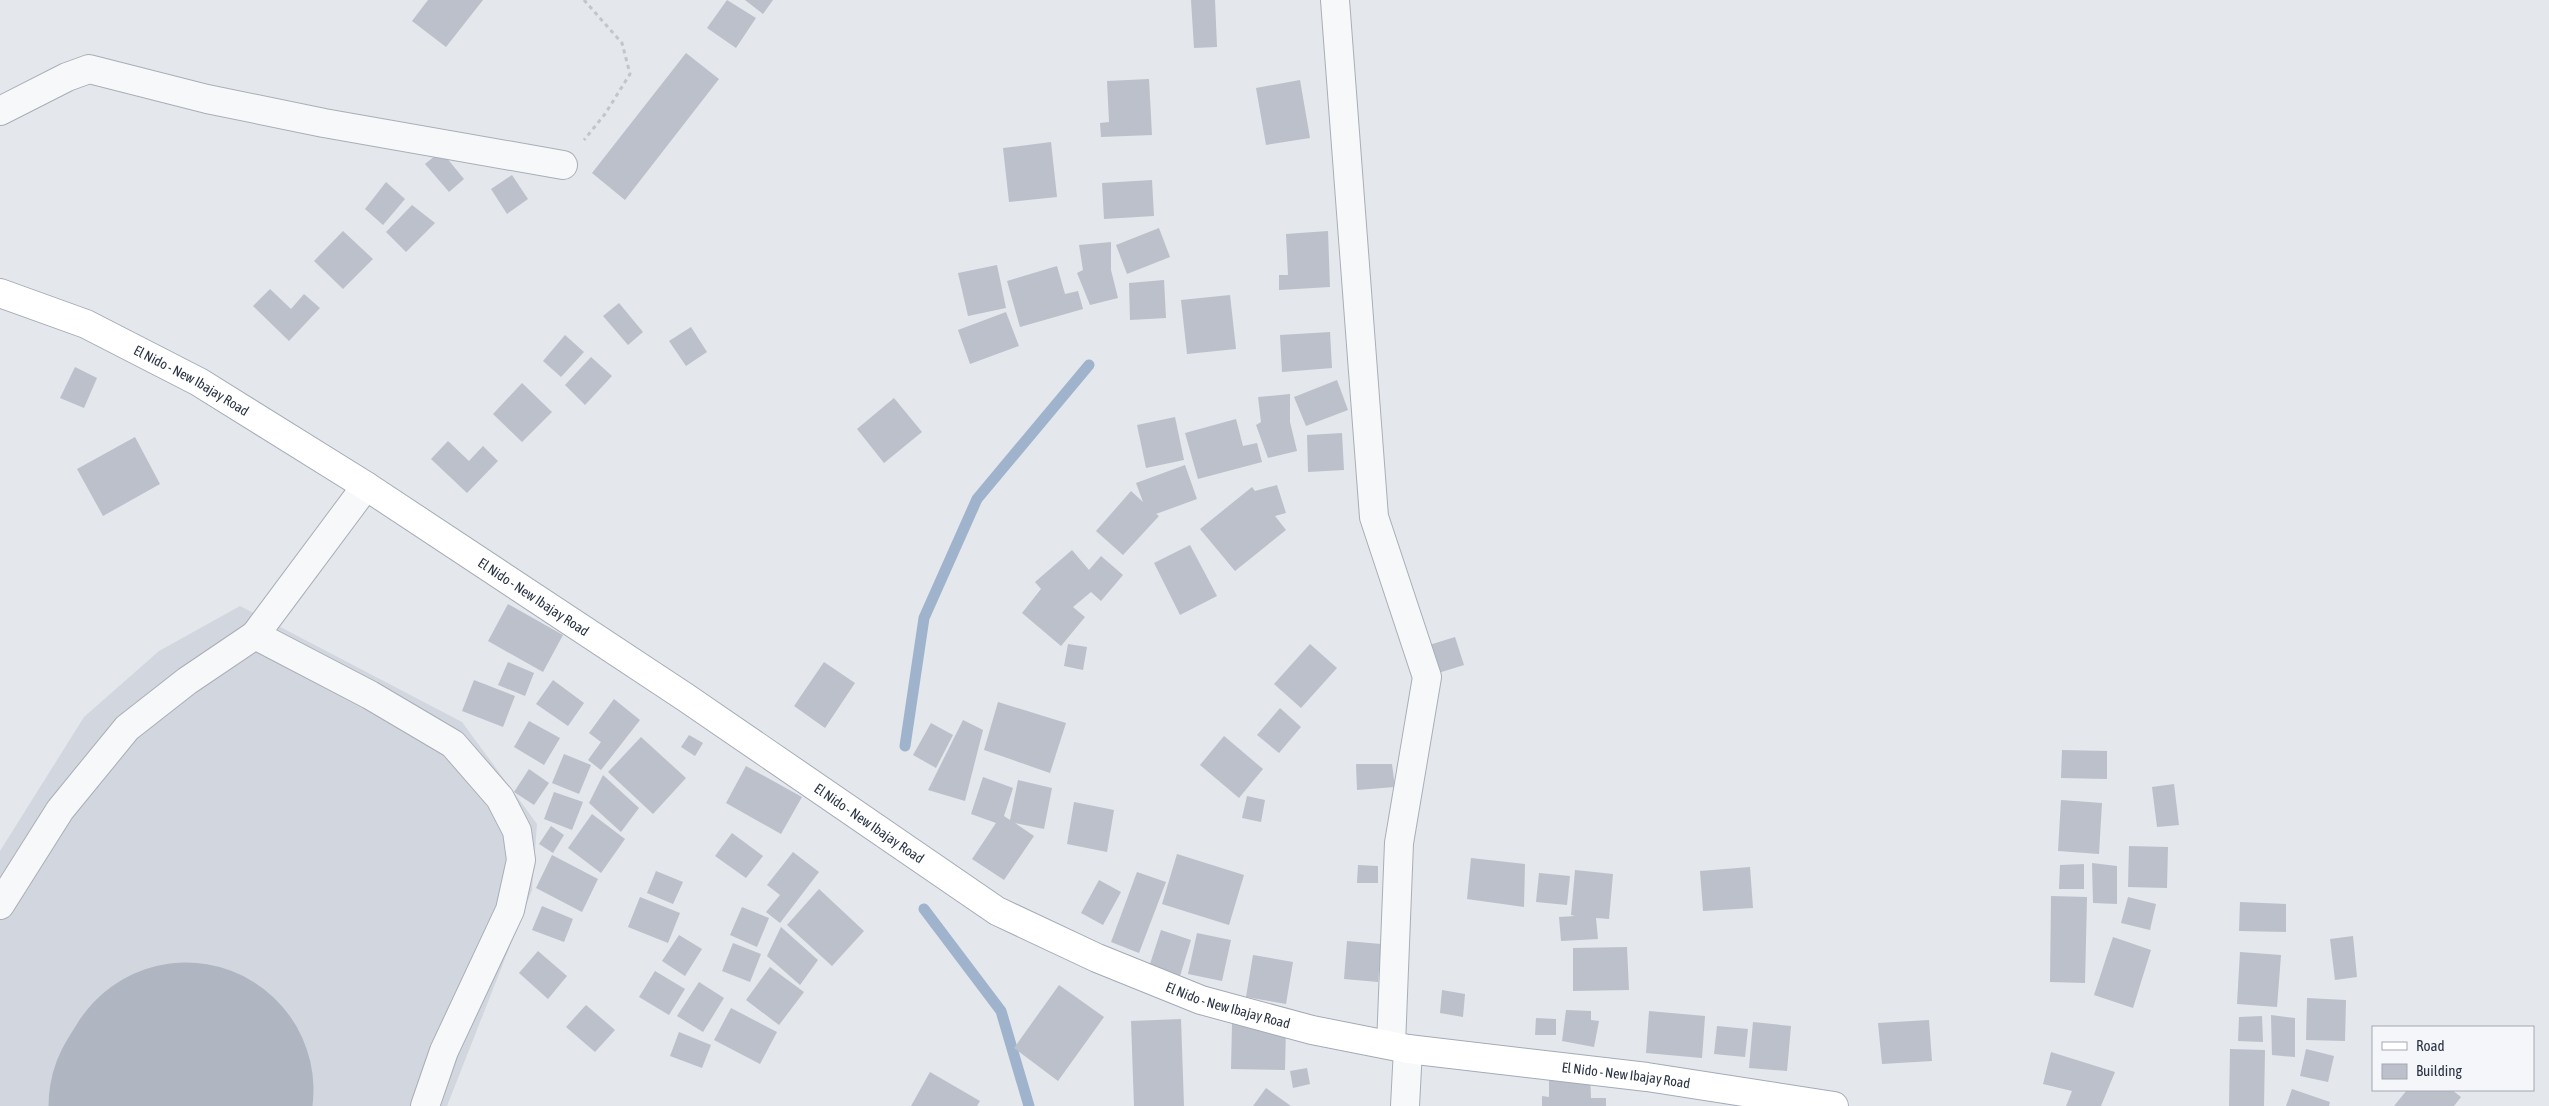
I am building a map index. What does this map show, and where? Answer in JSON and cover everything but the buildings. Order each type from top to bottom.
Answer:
[{"type":"main road","name":"El Nido - New Ibajay Road","points":[[0,293],[86,324],[199,382],[366,486],[685,697],[997,910],[1097,958],[1201,1000],[1312,1030],[1400,1047],[1647,1077],[1834,1106]]},
{"type":"street","points":[[1335,0],[1374,518],[1427,677],[1399,843],[1400,1047],[1405,1106]]},
{"type":"street","points":[[0,111],[67,77],[90,69],[227,103],[563,165]]},
{"type":"street","points":[[0,905],[60,810],[127,728],[188,681],[255,635],[366,486]]},
{"type":"street","points":[[255,635],[370,695],[454,744],[500,798],[517,831],[521,860],[510,910],[444,1051],[425,1106]]},
{"type":"path","points":[[563,165],[605,114],[630,74],[622,43],[584,0]]},
{"type":"shaded area","points":[[240,606],[462,722],[537,824],[532,890],[447,1106],[0,1106],[0,851],[84,717],[159,651]]},
{"type":"waterway","points":[[905,746],[924,618],[977,499],[1089,365]]},
{"type":"waterway","points":[[924,909],[1001,1011],[1029,1106]]},
{"type":"runway","points":[[176,1106],[186,1090]]}]
